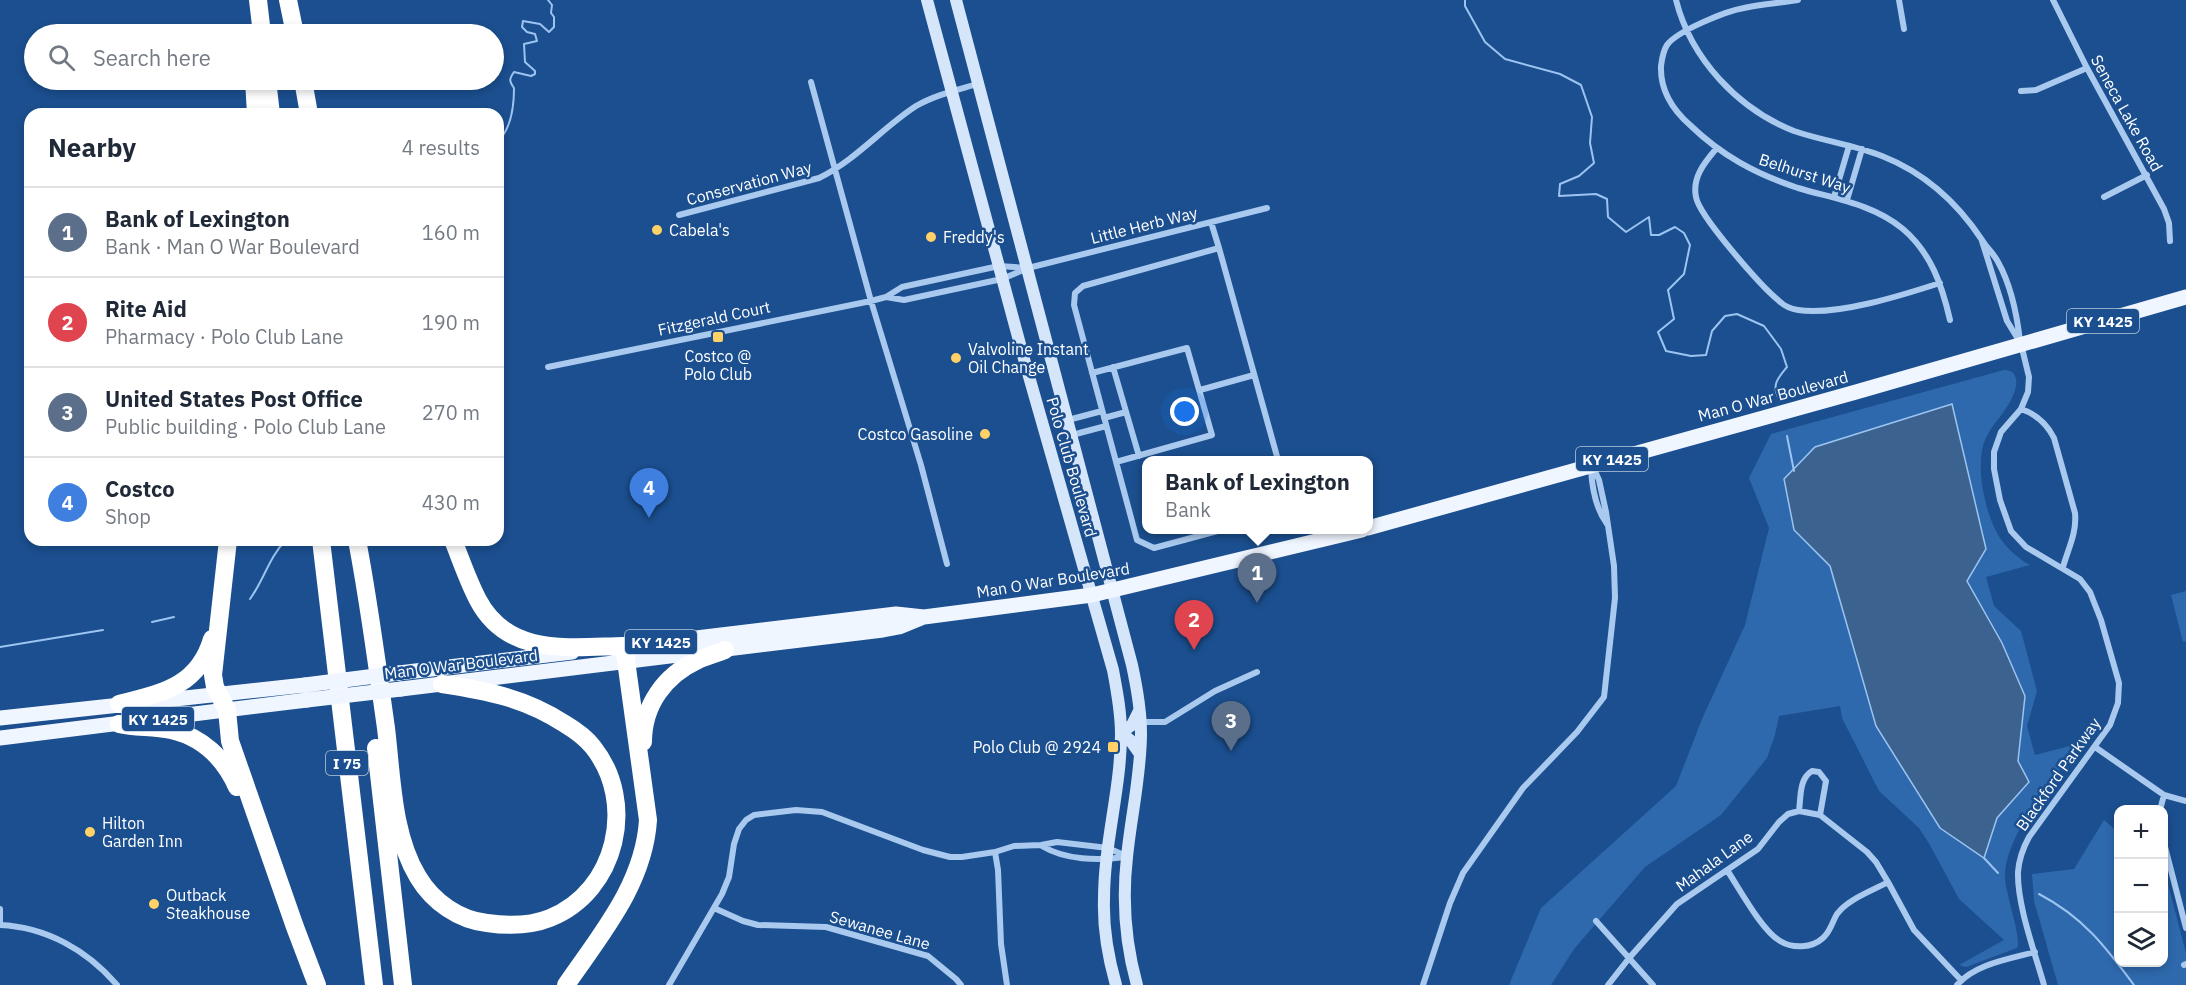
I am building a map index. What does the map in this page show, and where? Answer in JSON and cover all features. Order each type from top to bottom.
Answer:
[{"type":"highway","points":[[249,0],[250,24]]},
{"type":"highway","points":[[258,0],[261,24]]},
{"type":"highway","points":[[287,0],[288,24]]},
{"type":"highway","points":[[287,0],[293,24]]},
{"type":"highway","points":[[255,90],[256,108]]},
{"type":"highway","points":[[268,90],[270,108]]},
{"type":"highway","points":[[293,90],[296,108]]},
{"type":"highway","points":[[305,90],[308,108]]},
{"type":"highway","points":[[227,546],[213,675],[215,687],[223,702],[230,741],[317,985]]},
{"type":"highway","name":"I 75","points":[[322,546],[374,985]]},
{"type":"highway","points":[[356,546],[370,610],[401,837],[418,878],[432,895],[451,910],[476,922],[507,926],[551,918],[580,899],[603,870],[611,854],[617,824],[617,808],[606,766],[592,746],[574,730],[550,714],[516,699],[489,691],[441,684]]},
{"type":"highway","name":"I 75","points":[[356,546],[403,985]]},
{"type":"highway","points":[[456,546],[479,602],[499,627],[528,643],[625,654],[648,820],[647,841],[631,885],[613,917],[566,985]]},
{"type":"highway","points":[[119,704],[166,691],[185,681],[207,652],[221,605]]},
{"type":"highway","points":[[643,782],[645,722],[650,706],[659,690],[671,675],[684,667],[725,650]]},
{"type":"highway","points":[[119,724],[134,728],[155,728],[177,732],[197,740],[218,756],[234,781],[289,910]]},
{"type":"main road","name":"Man O War Boulevard","points":[[1373,527],[2186,297]]},
{"type":"main road","name":"Man O War Boulevard","points":[[400,681],[441,684],[896,614],[924,617],[1092,595],[1346,534]]},
{"type":"main road","name":"Man O War Boulevard","points":[[0,718],[119,704],[223,702],[625,654],[725,650],[883,630],[899,627],[924,617]]},
{"type":"main road","name":"Man O War Boulevard","points":[[0,738],[119,724],[223,702]]},
{"type":"street","name":"Polo Club Boulevard","points":[[927,0],[950,92],[1113,670],[1121,733],[1104,898],[1105,932],[1116,985]]},
{"type":"street","name":"Polo Club Boulevard","points":[[956,0],[1132,665],[1140,709],[1140,754],[1124,899],[1125,930],[1137,985]]},
{"type":"street","name":"Blackford Parkway","points":[[1676,0],[1686,30],[1694,45],[1725,85],[1772,121],[1796,131],[1862,149],[1905,166],[1936,186],[1962,211],[1998,262],[2009,289],[2029,377],[2028,392],[2021,409],[2001,432],[1994,452],[1994,469],[2000,500],[2011,531],[2026,547],[2063,567],[2080,579],[2090,592],[2101,620],[2119,683],[2118,703],[2110,725],[2022,850],[2018,872],[2020,893],[2044,985]]},
{"type":"street","name":"Belhurst Way","points":[[1798,0],[1742,8],[1676,35],[1667,45],[1662,56],[1661,71],[1664,87],[1675,111],[1716,150],[1758,174],[1847,200],[1878,213],[1903,229],[1924,251],[1940,283],[1950,320]]},
{"type":"street","points":[[1899,0],[1904,28]]},
{"type":"street","name":"Seneca Lake Road","points":[[2053,0],[2087,68],[2164,209],[2169,224],[2170,241]]},
{"type":"street","points":[[2021,91],[2036,90],[2087,68]]},
{"type":"street","points":[[811,82],[871,301],[921,465],[947,564]]},
{"type":"street","name":"Conservation Way","points":[[679,215],[819,178],[836,170],[916,107],[950,92],[977,84]]},
{"type":"street","points":[[1834,197],[1849,146]]},
{"type":"street","points":[[1847,200],[1862,149]]},
{"type":"street","points":[[1716,150],[1702,166],[1696,180],[1695,197],[1713,227],[1768,291],[1788,308],[1839,309],[1896,298],[1940,283]]},
{"type":"street","points":[[2104,197],[2146,175]]},
{"type":"street","name":"Little Herb Way","points":[[1028,268],[1266,208]]},
{"type":"street","points":[[1211,222],[1277,456]]},
{"type":"street","name":"Blackford Parkway","points":[[1982,241],[2007,321],[2021,345]]},
{"type":"street","points":[[1206,534],[1154,548],[1137,540],[1074,305],[1075,294],[1083,286],[1219,248]]},
{"type":"street","name":"Fitzgerald Court","points":[[548,367],[871,301],[886,297],[902,287],[999,266],[1028,268]]},
{"type":"street","name":"Fitzgerald Court","points":[[886,297],[904,300],[1002,279],[1028,268]]},
{"type":"street","points":[[1092,373],[1187,348],[1200,390],[1212,435],[1116,462]]},
{"type":"street","points":[[1113,367],[1138,456]]},
{"type":"street","points":[[1200,390],[1254,375]]},
{"type":"street","points":[[2021,409],[2042,420],[2049,427],[2075,513],[2074,537],[2063,567]]},
{"type":"street","points":[[1068,420],[1126,412]]},
{"type":"street","points":[[1072,435],[1106,426]]},
{"type":"street","points":[[1423,985],[1450,903],[1463,873],[1523,788],[1578,732],[1604,697],[1615,598],[1614,566],[1599,480],[1591,464]]},
{"type":"street","points":[[1141,722],[1166,722],[1215,691],[1257,672]]},
{"type":"street","points":[[1140,709],[1132,726],[1121,733],[1130,740],[1140,754]]},
{"type":"street","points":[[2095,747],[2164,795],[2186,801]]},
{"type":"street","points":[[1820,815],[1826,781],[1820,772],[1812,771],[1803,781],[1799,811],[1820,815],[1867,852],[1876,862],[1914,930],[1959,982],[1986,967],[2035,952]]},
{"type":"street","points":[[2161,805],[2164,795]]},
{"type":"street","points":[[669,985],[714,908],[729,877],[734,844],[739,829],[746,820],[759,814],[796,810],[817,811],[939,855],[962,857],[995,852],[1014,846],[1041,846],[1057,842],[1127,856]]},
{"type":"street","name":"Mahala Lane","points":[[1608,985],[1677,904],[1758,849],[1788,814],[1799,811]]},
{"type":"street","points":[[1041,846],[1055,854],[1127,856]]},
{"type":"street","points":[[995,852],[998,870],[1001,944],[1007,985]]},
{"type":"street","points":[[2167,859],[2186,928]]},
{"type":"street","points":[[1727,870],[1765,928],[1779,941],[1798,947],[1814,944],[1822,939],[1831,929],[1837,914],[1849,904],[1888,882]]},
{"type":"street","name":"Sewanee Lane","points":[[714,908],[758,925],[826,927],[928,956],[961,985]]},
{"type":"street","points":[[0,909],[0,925],[27,929],[60,940],[94,961],[117,985]]},
{"type":"street","points":[[1596,921],[1653,985]]},
{"type":"shaded area","points":[[2004,370],[2012,372],[2016,378],[2015,389],[2008,406],[1985,440],[1982,451],[1981,478],[1983,492],[1996,531],[2011,551],[2030,565],[1986,577],[1994,606],[2021,631],[2037,691],[2027,726],[2035,755],[2081,743],[2022,824],[2007,860],[2005,876],[2017,935],[2017,948],[1966,967],[1959,965],[2004,940],[1959,899],[1919,828],[1879,791],[1842,718],[1840,706],[1779,716],[1767,758],[1721,815],[1645,867],[1574,949],[1551,985],[1509,985],[1541,908],[1676,786],[1702,719],[1745,625],[1769,528],[1749,478],[1771,434]]},
{"type":"shaded area","points":[[1952,404],[1986,549],[1967,581],[2002,643],[2025,696],[2018,761],[2029,782],[1997,818],[1984,858],[1940,828],[1876,726],[1830,566],[1794,530],[1784,479],[1815,447]]},
{"type":"shaded area","points":[[2186,591],[2186,641],[2183,642],[2171,595]]},
{"type":"shaded area","points":[[2104,820],[2114,829],[2114,967],[2168,967],[2168,884],[2186,953],[2186,985],[2058,985],[2034,901],[2032,874],[2074,869]]},
{"type":"waterway","points":[[504,134],[511,116],[513,102],[514,88],[510,82],[511,76],[514,72],[531,76],[535,74],[535,71],[525,62],[524,44],[537,41],[535,34],[527,32],[522,27],[523,21],[540,24],[549,32],[554,27],[554,17],[551,13],[552,5],[548,0]]},
{"type":"waterway","points":[[1465,0],[1465,6],[1485,42],[1505,59],[1560,74],[1581,85],[1592,117],[1590,143],[1594,163],[1579,176],[1560,184],[1559,196],[1596,194],[1607,199],[1608,217],[1626,232],[1649,217],[1651,235],[1659,235],[1675,227],[1684,233],[1690,245],[1684,274],[1668,290],[1674,319],[1658,332],[1666,351],[1691,356],[1706,355],[1712,331],[1725,316],[1737,314],[1764,326],[1781,349],[1787,367],[1778,378],[1776,390],[1779,399]]},
{"type":"waterway","points":[[1787,436],[1794,471]]},
{"type":"waterway","points":[[250,599],[281,546]]},
{"type":"waterway","points":[[152,622],[174,617]]},
{"type":"waterway","points":[[0,647],[103,630]]},
{"type":"waterway","points":[[1984,858],[1998,873]]},
{"type":"waterway","points":[[2039,894],[2081,923],[2134,985]]},
{"type":"place","name":"Cabela's","points":[[657,230]]},
{"type":"place","name":"Freddy's","points":[[931,237]]},
{"type":"place","name":"Costco @ Polo Club","points":[[718,337]]},
{"type":"place","name":"Valvoline Instant Oil Change","points":[[956,358]]},
{"type":"place","name":"Costco Gasoline","points":[[985,434]]},
{"type":"place","name":"Costco","points":[[649,518]]},
{"type":"place","name":"Bank of Lexington","points":[[1257,603]]},
{"type":"place","name":"Rite Aid","points":[[1194,650]]},
{"type":"place","name":"Polo Club @ 2924","points":[[1113,747]]},
{"type":"place","name":"United States Post Office","points":[[1231,751]]},
{"type":"place","name":"Hilton Garden Inn","points":[[90,832]]},
{"type":"place","name":"Outback Steakhouse","points":[[154,904]]}]
